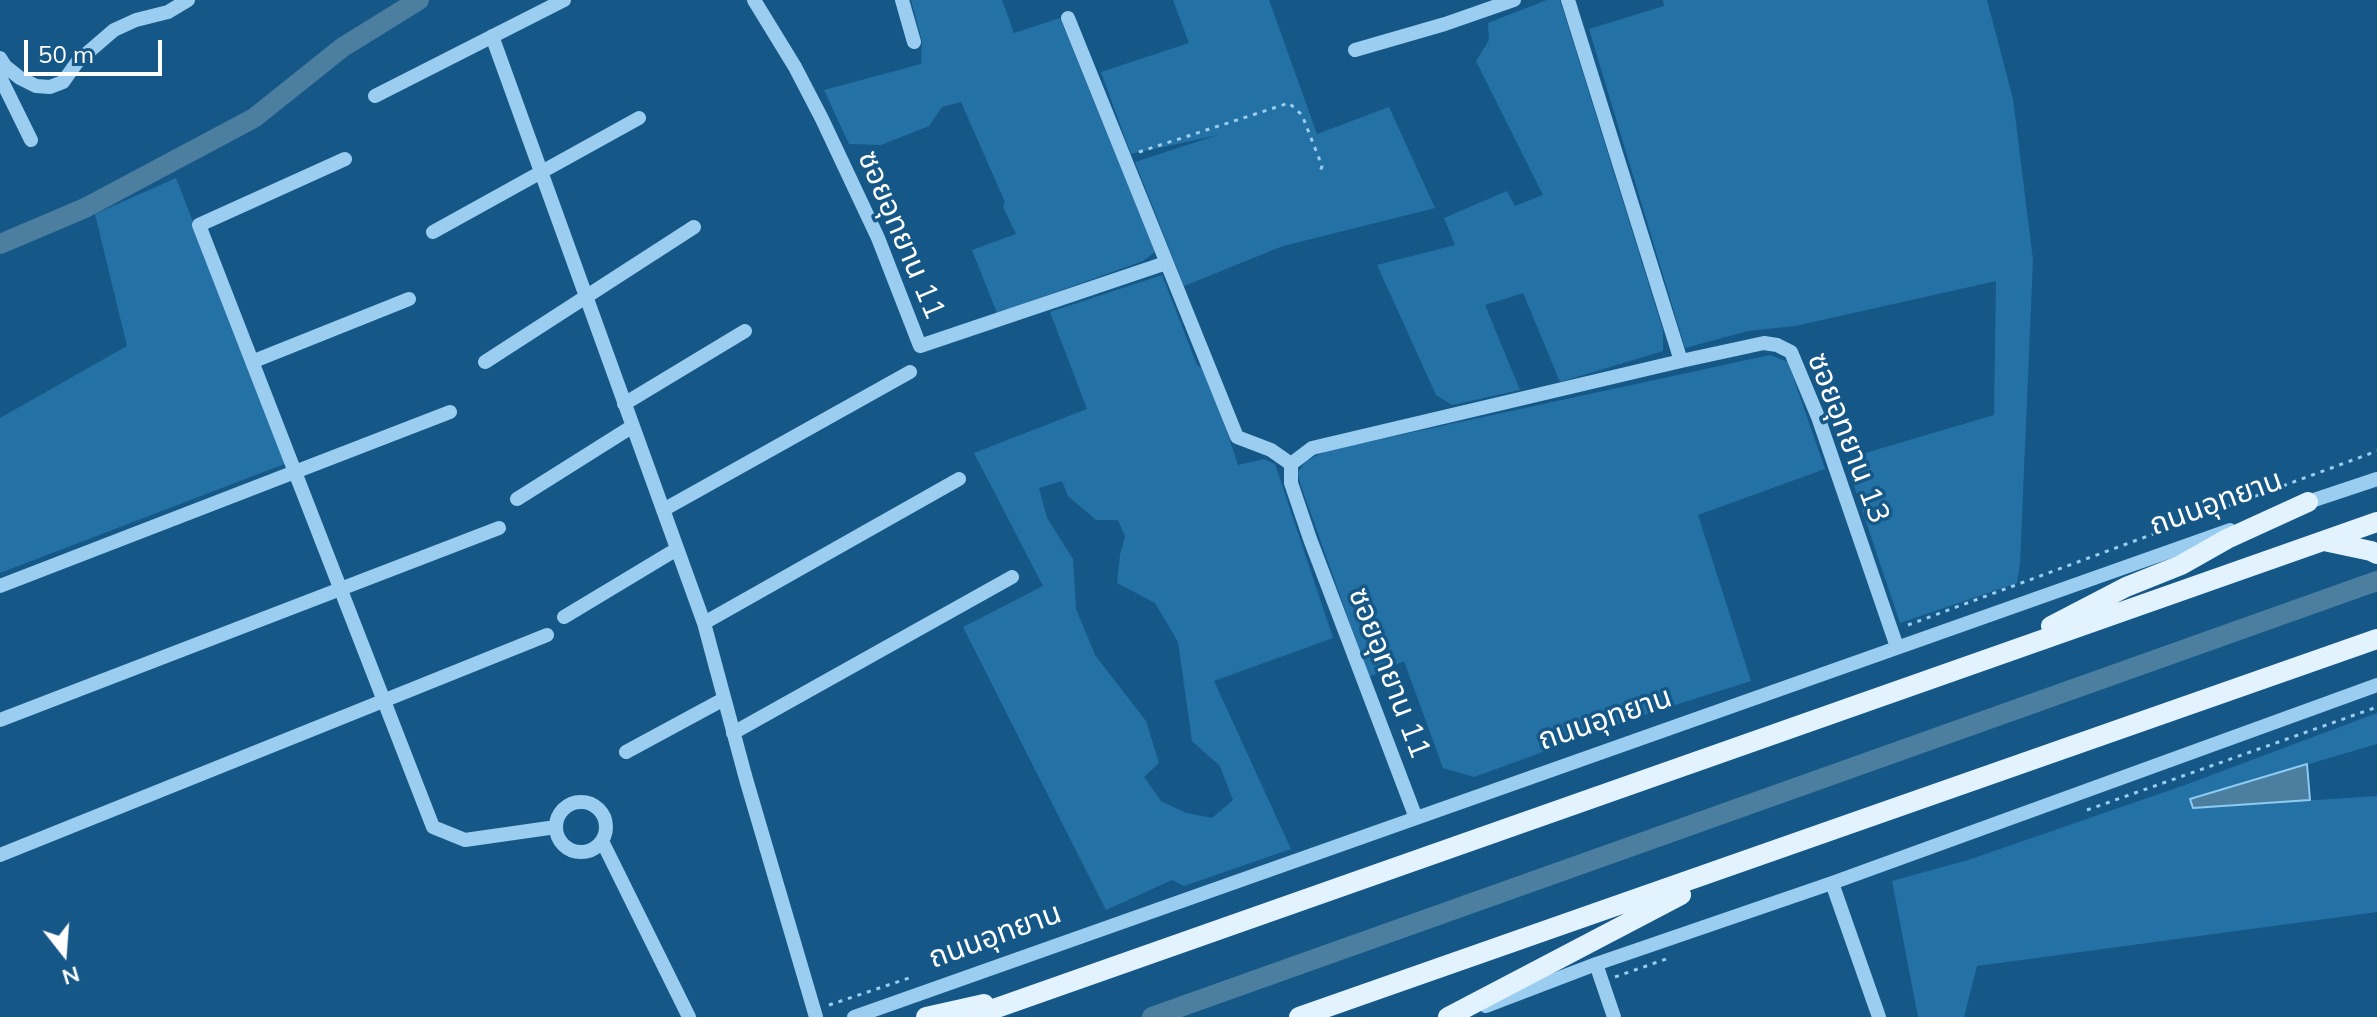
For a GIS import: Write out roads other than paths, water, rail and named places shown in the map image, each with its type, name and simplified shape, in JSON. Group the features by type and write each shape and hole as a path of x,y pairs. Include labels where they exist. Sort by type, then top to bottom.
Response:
{"main road":[{"path":"1941,675 2038,632 2126,587 2181,565 2227,539 2308,502"},
{"path":"971,1017 2377,522"},
{"path":"2324,541 2377,554"},
{"path":"1299,1017 2372,642 2377,624"},
{"path":"1448,1017 1639,915 1779,849"},
{"path":"926,1017 1057,987"}],"street":[{"path":"0,58 20,78 36,86 50,87 63,82 78,61 114,30 136,20 168,12 188,0"},
{"path":"375,96 564,0"},
{"name":"ซอยอุทยาน 11","path":"754,0 822,119 878,238 920,346 1166,263"},
{"path":"902,0 914,42"},
{"path":"1355,50 1514,0"},
{"path":"1568,0 1681,361"},
{"path":"1068,18 1237,437 1271,450 1291,464"},
{"path":"492,36 704,623 816,1017"},
{"path":"0,77 31,140"},
{"path":"433,232 639,118"},
{"path":"345,159 199,225 433,827 465,840 556,827"},
{"path":"485,362 694,227"},
{"path":"254,361 409,299"},
{"path":"624,404 745,331"},
{"name":"ซอยอุทยาน 13","path":"1291,464 1312,448 1681,361 1764,343 1777,345 1791,352 1818,417 1897,647"},
{"path":"663,510 910,372"},
{"path":"0,586 450,412"},
{"path":"517,499 633,426"},
{"name":"ซอยอุทยาน 11","path":"1291,464 1291,483 1310,539 1416,818"},
{"path":"704,623 959,479"},
{"name":"ถนนอุทยาน","path":"854,1017 2377,479"},
{"path":"0,720 499,528"},
{"path":"564,617 677,549"},
{"path":"733,733 1012,577"},
{"path":"0,855 547,635"},
{"path":"1458,1017 1596,964 1832,883 2377,685"},
{"path":"626,752 724,699"},
{"path":"580,802 600,810 606,831 602,841 594,849 583,852 572,851 562,844 556,827 561,812 569,805 580,802"},
{"path":"602,841 689,1017"},
{"path":"1832,883 1879,1017"},
{"path":"1596,964 1614,1017"}],"waterway":[{"path":"0,244 85,208 254,118 343,47 419,0"},
{"path":"1152,1017 2377,581"}]}
